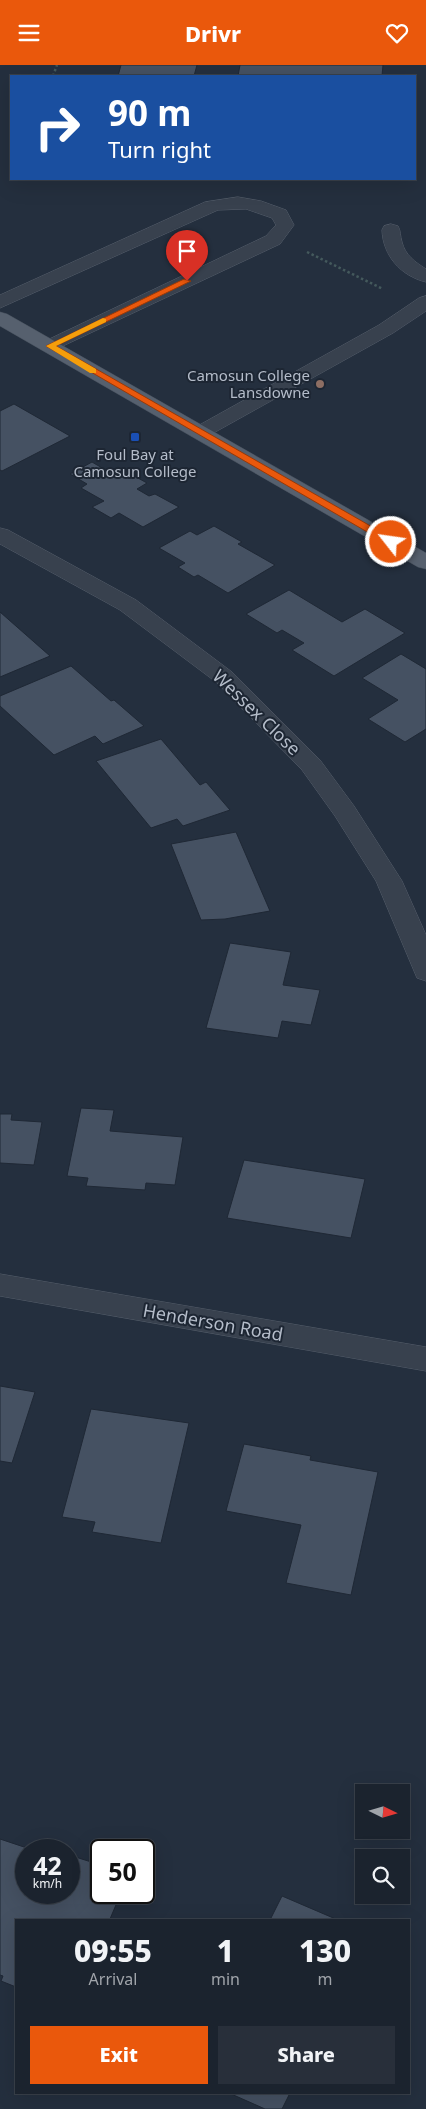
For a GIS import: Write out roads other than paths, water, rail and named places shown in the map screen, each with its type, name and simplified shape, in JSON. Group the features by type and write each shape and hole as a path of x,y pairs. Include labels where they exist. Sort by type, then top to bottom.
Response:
{"main road":[{"path":"0,318 426,562"}],"street":[{"path":"0,301 212,206 227,202 249,203 279,214 285,225 279,235 273,240 50,346"},
{"path":"397,238 409,269 426,276"},
{"path":"201,432 386,329 422,304"},
{"name":"Wessex Close","path":"0,535 128,605 224,677 312,765 345,811 389,881 419,949 426,972"},
{"name":"Henderson Road","path":"0,1285 426,1359"}],"place":[{"name":"Camosun College Lansdowne","path":"320,384"},
{"name":"Foul Bay at Camosun College","path":"135,437"}]}
